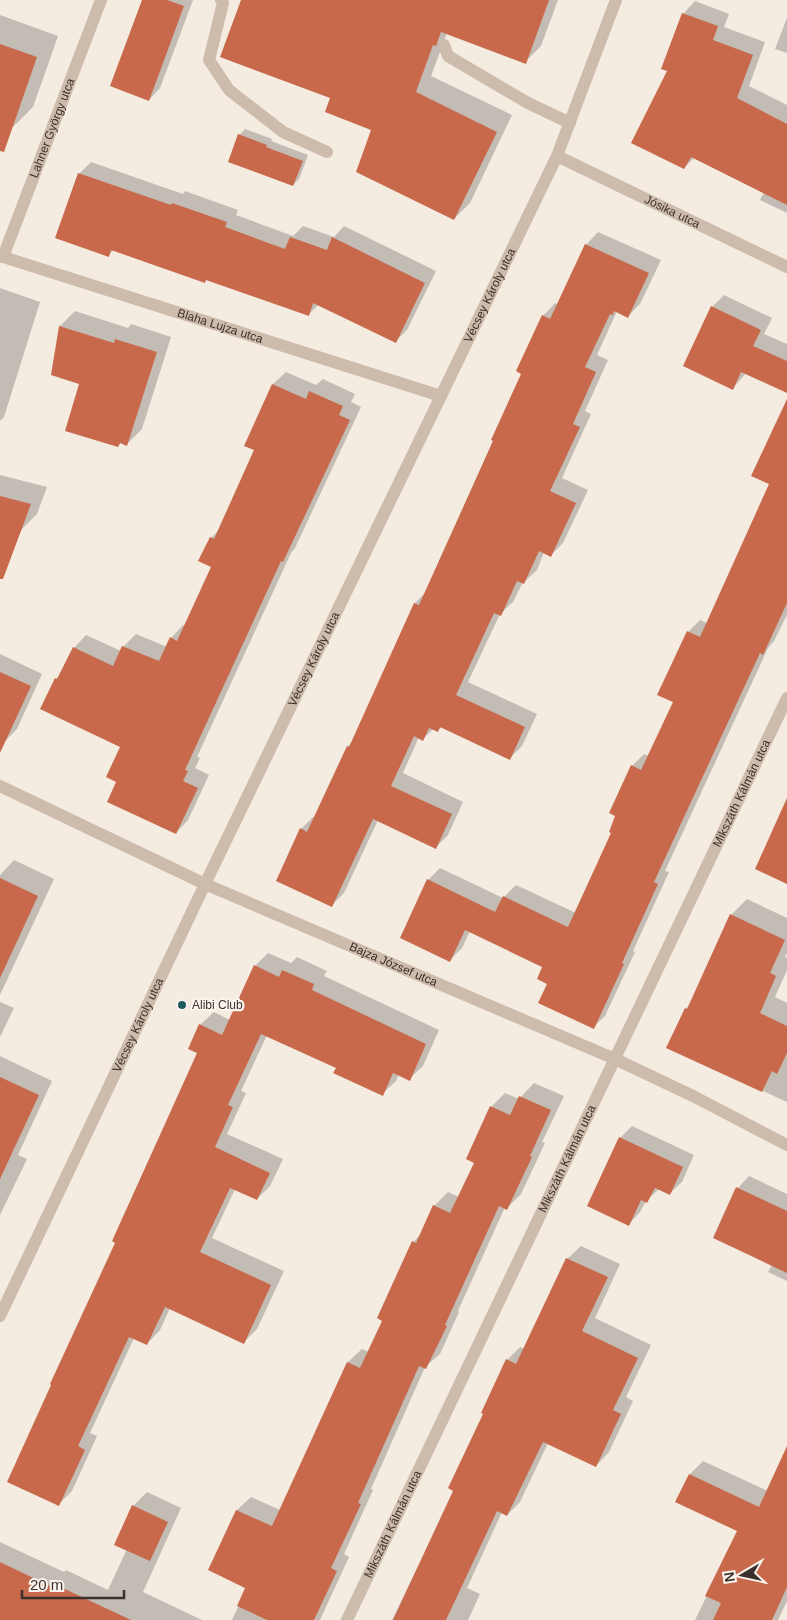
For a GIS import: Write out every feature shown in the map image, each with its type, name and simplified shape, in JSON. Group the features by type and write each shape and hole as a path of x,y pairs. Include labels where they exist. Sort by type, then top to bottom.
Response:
{"street":[{"name":"Lahner György utca","path":"1,257 101,0"},
{"path":"221,0 223,3 209,60 229,90 283,132 326,152"},
{"name":"Vécsey Károly utca","path":"0,1316 205,884 557,156 616,0"},
{"path":"444,45 448,56 528,103 570,123"},
{"name":"Jósika utca","path":"557,156 787,267"},
{"name":"Blaha Lujza utca","path":"1,257 441,396"},
{"name":"Mikszáth Kálmán utca","path":"347,1620 787,698"},
{"name":"Bajza József utca","path":"0,786 205,884 615,1059 693,1096 787,1145"}],"building":[{"path":"142,0 167,0 184,6 149,101 110,86"},
{"path":"241,0 549,0 526,64 441,32 436,46 433,45 416,92 497,132 454,220 356,172 371,130 325,112 330,98 220,57"},
{"path":"682,13 718,26 713,40 753,55 737,98 787,124 787,205 691,157 684,169 631,143 667,71 661,69"},
{"path":"0,44 37,57 4,152 0,151"},
{"path":"238,134 303,161 293,186 228,162"},
{"path":"78,173 227,222 225,227 285,249 290,237 327,250 332,237 425,283 396,343 313,303 309,316 206,280 205,283 111,250 109,257 55,238"},
{"path":"585,244 649,273 628,318 614,311 613,315 610,314 585,367 596,372 573,424 580,427 550,491 576,503 551,557 539,551 524,584 517,581 501,616 494,613 456,695 525,727 510,760 440,727 438,732 429,728 423,741 414,736 391,786 452,814 436,849 373,819 332,907 276,881 300,828 307,832 347,746 349,747 414,603 419,605 521,374 516,371 542,315 550,319"},
{"path":"711,306 761,330 753,346 787,361 787,393 741,372 733,390 683,366"},
{"path":"59,326 114,343 115,339 157,352 127,446 120,443 118,447 65,431 79,384 51,375"},
{"path":"272,384 306,399 309,391 343,406 339,415 350,420 283,562 281,561 185,770 188,771 183,781 198,788 176,834 107,802 116,782 106,777 120,747 40,709 73,647 113,666 122,646 159,661 170,637 177,641 211,567 198,561 210,537 214,539 254,450 244,446"},
{"path":"787,399 787,603 763,655 760,653 654,882 658,884 594,1029 538,1003 547,984 537,979 542,967 465,930 450,962 400,938 427,879 495,912 503,896 568,927 611,833 609,832 615,816 609,813 631,765 641,770 673,702 657,695 687,631 700,637 769,484 751,476"},
{"path":"0,496 31,504 3,579 0,579"},
{"path":"0,672 31,686 0,753"},
{"path":"787,798 787,884 755,869"},
{"path":"0,878 38,896 0,978"},
{"path":"730,914 785,940 770,973 776,976 760,1013 787,1026 787,1053 777,1074 772,1071 762,1092 666,1048 685,1008 687,1009"},
{"path":"254,965 279,977 282,970 314,984 312,990 426,1044 410,1081 393,1073 383,1096 333,1073 336,1068 261,1034 228,1105 233,1107 215,1147 270,1173 257,1200 230,1188 200,1252 271,1285 244,1344 165,1307 147,1345 129,1337 78,1446 85,1450 59,1506 7,1482 115,1243 112,1241 197,1053 188,1049 199,1024 222,1035"},
{"path":"0,1077 39,1095 0,1179"},
{"path":"519,1096 551,1110 530,1156 532,1157 507,1210 499,1206 445,1325 447,1326 426,1369 419,1366 358,1503 361,1504 331,1568 337,1571 314,1620 267,1620 237,1606 245,1588 208,1570 236,1510 272,1526 347,1362 360,1368 382,1321 377,1318 412,1241 416,1243 433,1205 450,1213 474,1163 466,1159 490,1106 510,1115"},
{"path":"619,1137 683,1167 670,1195 655,1188 647,1203 641,1200 629,1226 587,1206"},
{"path":"736,1187 787,1211 787,1273 713,1238"},
{"path":"566,1258 608,1277 582,1331 638,1358 613,1410 621,1414 596,1467 543,1442 507,1516 497,1511 446,1620 393,1620 453,1491 448,1488 483,1414 481,1413 506,1359 516,1364"},
{"path":"787,1446 787,1587 772,1620 713,1620 721,1603 705,1596 737,1531 675,1502 689,1474 759,1507"},
{"path":"132,1505 168,1522 150,1561 114,1545"},
{"path":"0,1562 50,1586 52,1583 131,1620 0,1620"}],"place":[{"name":"Alibi Club","path":"182,1005"}]}
